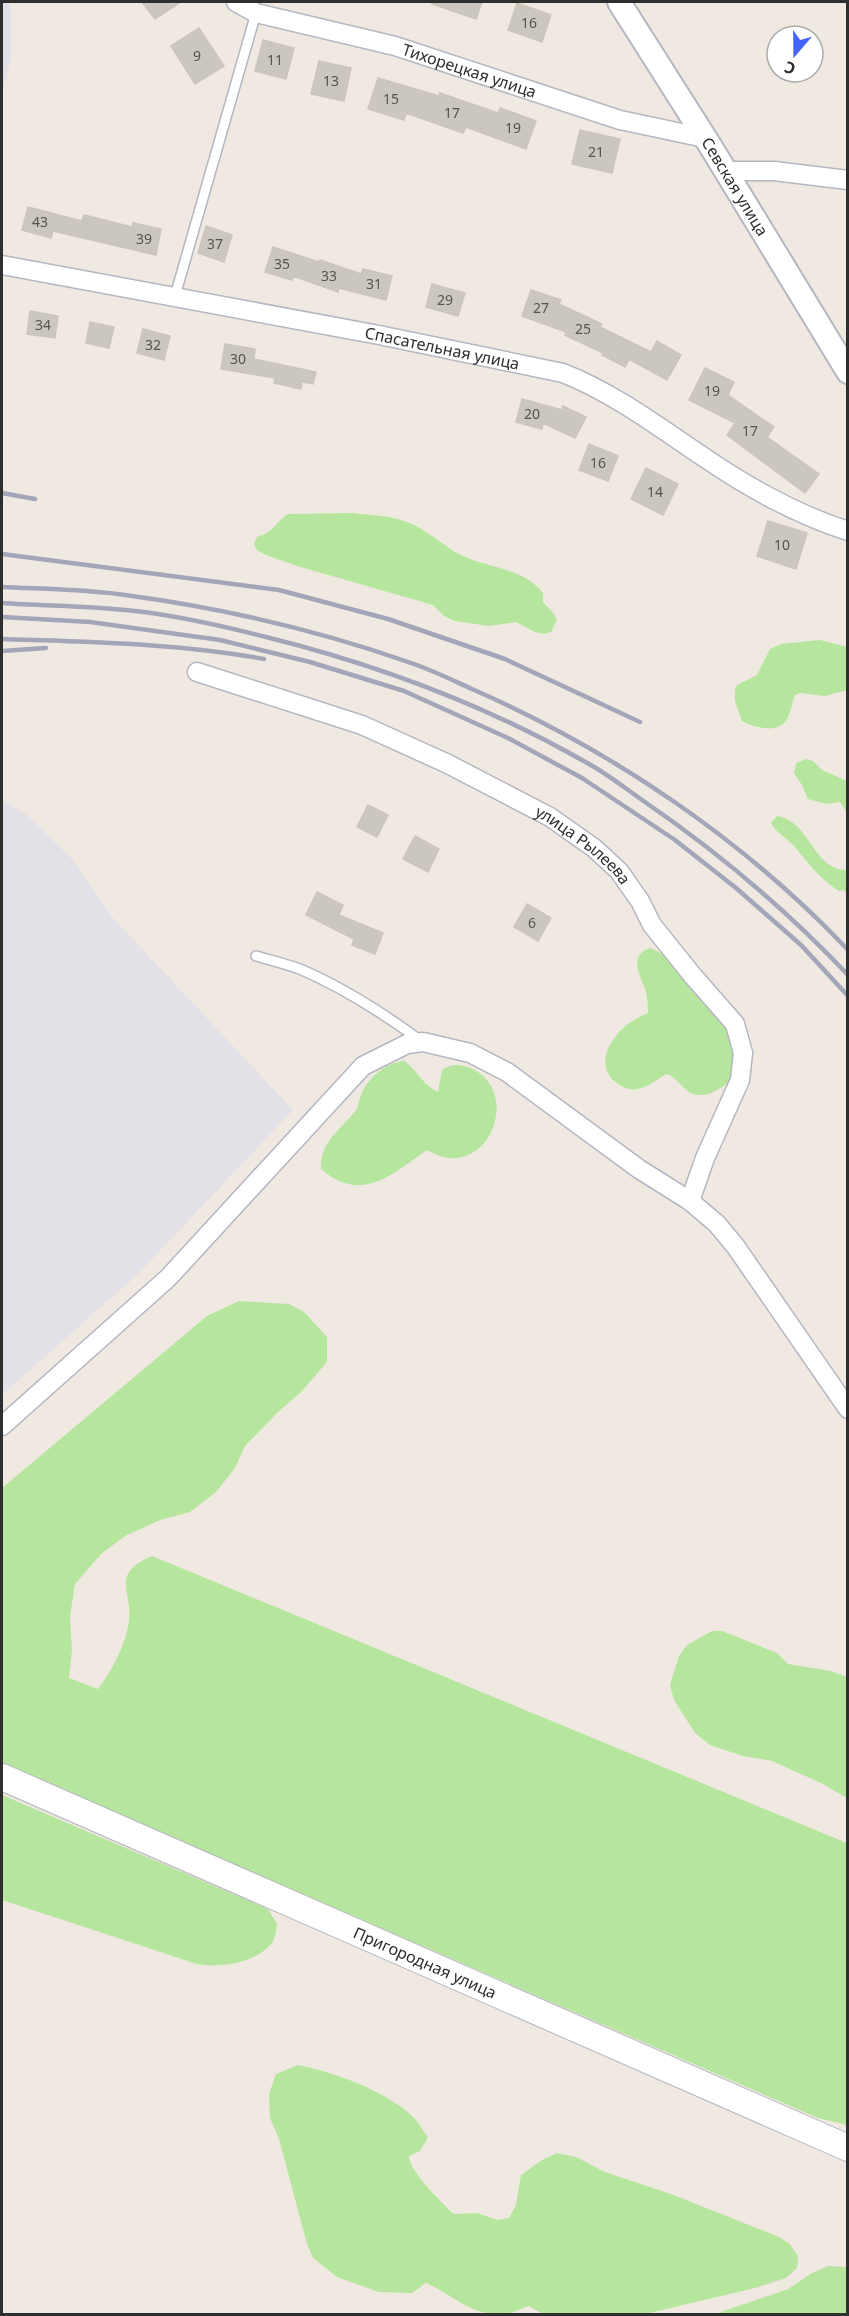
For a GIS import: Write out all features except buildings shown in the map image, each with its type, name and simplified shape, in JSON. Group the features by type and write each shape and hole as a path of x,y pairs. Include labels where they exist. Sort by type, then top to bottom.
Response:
{"main road":[{"name":"Пригородная улица","path":"2,1777 848,2148"}],"street":[{"name":"Тихорецкая улица","path":"236,2 256,13 395,46 620,120 705,138"},
{"name":"Севская улица","path":"619,2 848,372"},
{"path":"725,171 774,171 848,180"},
{"name":"Спасательная улица","path":"2,265 390,337 563,373 581,380 628,406 711,462 761,492 819,520 848,531"},
{"name":"улица Рылеева","path":"197,672 362,725 448,764 550,817 594,848 619,871 640,901 652,925 735,1024 743,1053 740,1080 705,1158 690,1201"},
{"path":"2,1426 168,1278 363,1066 407,1044 423,1042 470,1053 507,1072 639,1169 690,1201 717,1224 736,1247 848,1409"}],"lane":[{"path":"175,296 256,13"},
{"path":"256,956 299,969 353,995 389,1017 423,1042"}],"shaded area":[{"path":"2,2 11,2 11,58 2,94"},
{"path":"2,800 26,814 72,859 113,918 293,1110 138,1274 2,1395"}],"green space":[{"path":"352,513 407,522 420,528 455,552 524,577 543,593 543,602 557,620 551,632 544,634 535,632 516,622 489,626 455,621 444,616 433,605 297,566 266,555 257,550 254,544 257,537 268,532 288,514"},
{"path":"820,640 847,647 847,690 825,696 800,693 795,695 787,719 778,727 759,727 742,721 735,701 735,690 737,685 757,675 770,649 781,644"},
{"path":"806,759 813,761 822,770 847,781 847,813 840,802 826,804 808,799 794,773 796,763"},
{"path":"777,816 797,827 826,862 836,868 847,870 847,895 844,890 839,891 832,887 776,830 771,823"},
{"path":"650,948 664,955 676,966 719,1018 732,1038 737,1060 735,1071 729,1082 713,1092 702,1095 694,1094 666,1074 645,1087 629,1089 623,1087 609,1075 605,1060 610,1044 628,1024 648,1013 646,994 637,963 640,954"},
{"path":"405,1061 438,1092 442,1070 448,1067 465,1066 484,1077 493,1090 497,1105 495,1122 489,1136 479,1149 465,1156 449,1158 427,1150 388,1176 363,1185 350,1184 336,1179 321,1169 327,1144 356,1110 369,1081 386,1067"},
{"path":"239,1301 289,1304 304,1312 327,1337 327,1362 301,1392 245,1446 235,1468 216,1492 190,1512 160,1520 125,1536 101,1554 75,1584 70,1617 72,1650 69,1678 98,1689 103,1682 113,1666 127,1631 129,1611 127,1577 139,1563 152,1556 847,1843 847,2125 818,2118 2,1763 2,1488 207,1316"},
{"path":"712,1631 722,1631 777,1653 788,1664 831,1671 847,1677 847,1798 821,1783 772,1761 743,1756 710,1745 695,1733 674,1700 670,1685 679,1656 687,1645"},
{"path":"2,1795 268,1909 277,1924 273,1942 262,1952 245,1961 225,1965 197,1964 2,1900"},
{"path":"298,2065 342,2077 372,2090 413,2116 428,2137 420,2151 409,2156 411,2163 427,2186 453,2214 477,2213 497,2220 509,2218 516,2205 521,2175 542,2160 557,2153 576,2157 605,2172 671,2194 779,2237 790,2244 798,2256 797,2268 786,2278 755,2288 645,2314 543,2314 529,2306 507,2314 494,2314 473,2309 426,2283 412,2293 379,2292 337,2277 313,2258 307,2244 279,2139 270,2118 269,2094 276,2074"},
{"path":"828,2266 847,2267 847,2314 715,2314 788,2289 812,2273"}],"railway":[{"path":"2,493 35,499"},
{"path":"2,554 279,590 388,619 505,659 640,722"},
{"path":"2,587 110,593 198,606 341,640 434,672 524,713 575,740 673,801 765,871 848,950"},
{"path":"2,603 135,611 217,625 350,660 472,706 551,743 589,764 672,821 751,883 801,927 848,975"},
{"path":"2,617 90,622 220,640 310,662 404,691 508,738 582,778 675,840 736,888 801,945 848,996"},
{"path":"2,639 166,646 264,659"},
{"path":"2,651 46,648"}]}
